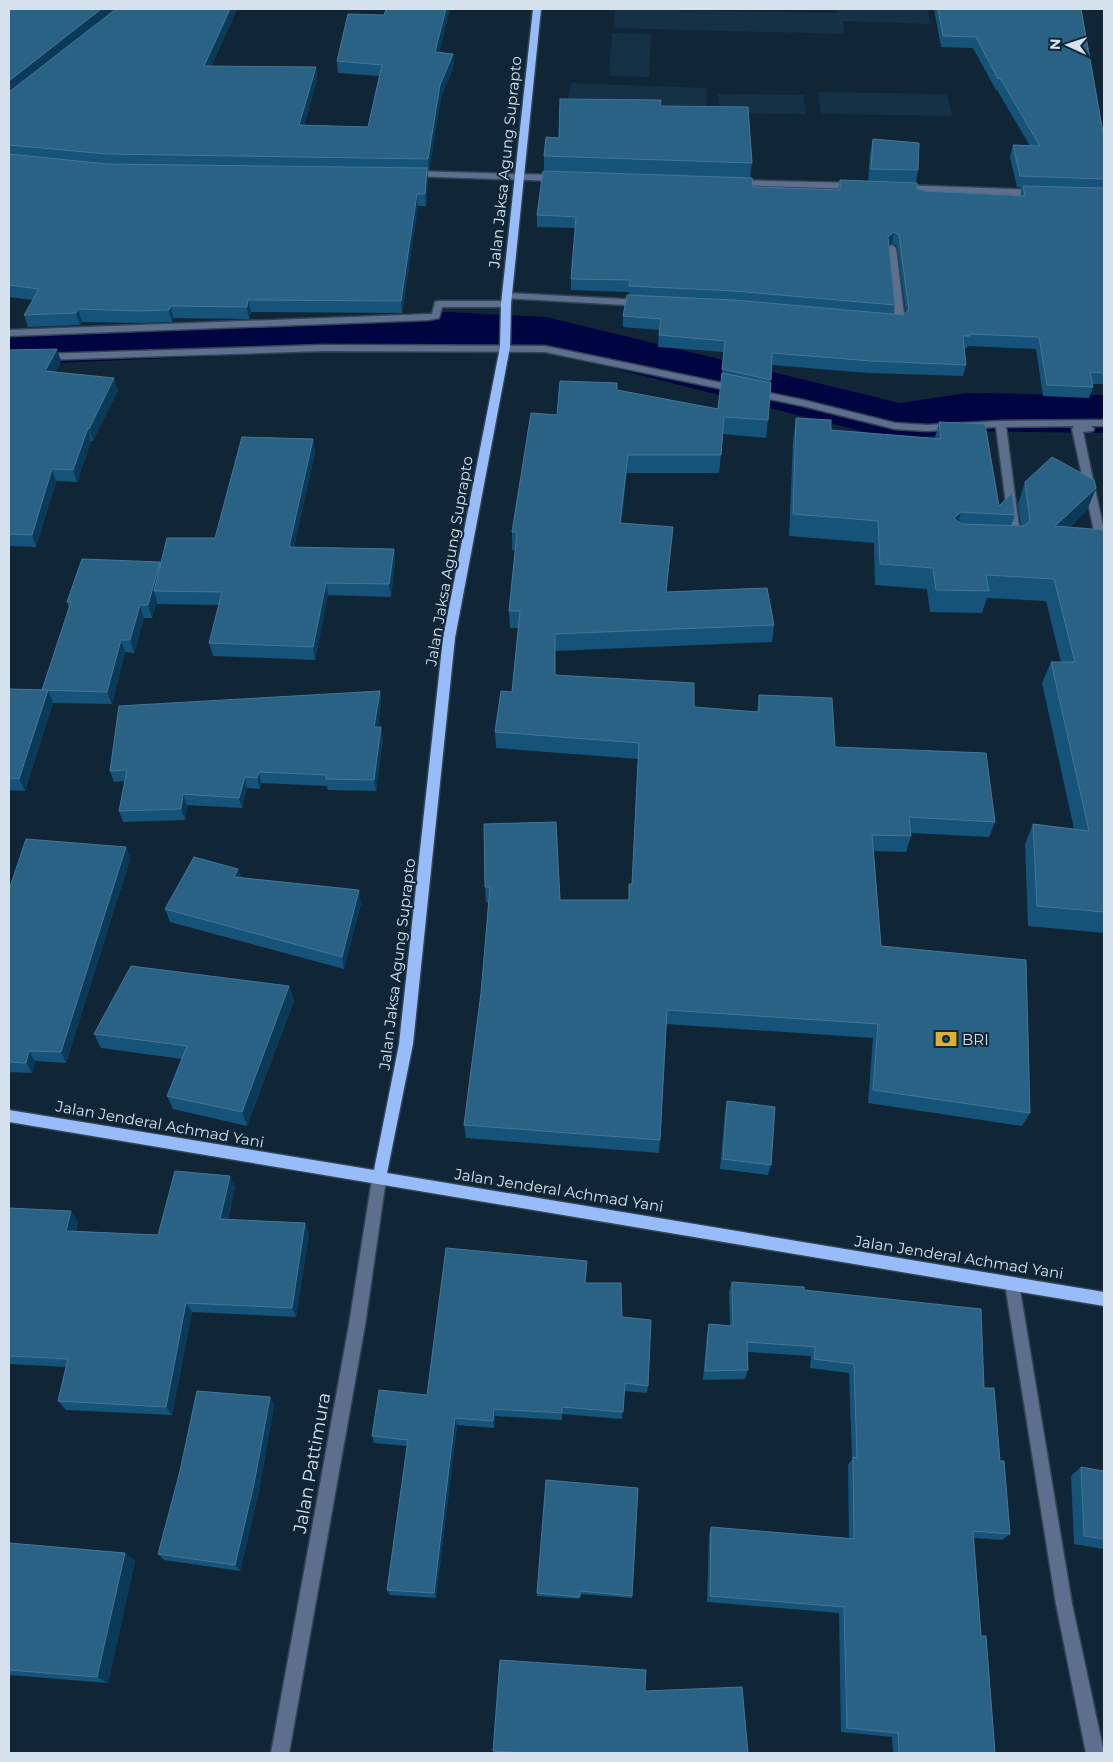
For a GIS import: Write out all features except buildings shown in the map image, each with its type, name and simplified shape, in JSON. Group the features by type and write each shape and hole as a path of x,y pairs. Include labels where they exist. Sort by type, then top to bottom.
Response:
{"main road":[{"name":"Jalan Jaksa Agung Suprapto","path":"380,1179 406,1044 449,638 505,345 518,177 537,9"},
{"name":"Jalan Jenderal Achmad Yani","path":"9,1116 1104,1299"}],"street":[{"path":"401,174 568,178"},
{"path":"726,182 862,186"},
{"path":"889,187 1045,193"},
{"path":"880,320 900,322 892,248"},
{"path":"9,333 429,317 436,316 438,304 507,302 655,303"},
{"path":"9,358 323,348 505,345 545,349 803,402 895,426 927,428 1001,424 1104,424"},
{"path":"1001,424 1016,543 1008,542"},
{"path":"1100,531 1077,429 1104,429"},
{"name":"Jalan Pattimura","path":"280,1753 358,1325 380,1179"},
{"path":"1012,1284 1064,1604 1095,1753"}],"shaded area":[{"path":"615,9 837,13 837,9 928,9 930,24 843,21 844,34 614,28"},
{"path":"612,33 651,34 649,77 609,76"},
{"path":"571,83 707,88 706,111 567,105"},
{"path":"818,92 947,94 952,116 821,114"},
{"path":"718,94 803,95 806,114 720,113"}],"waterway":[{"path":"9,348 450,329 546,334 900,422 967,412 1104,414"}],"place":[{"name":"BRI","path":"946,1039"}]}
